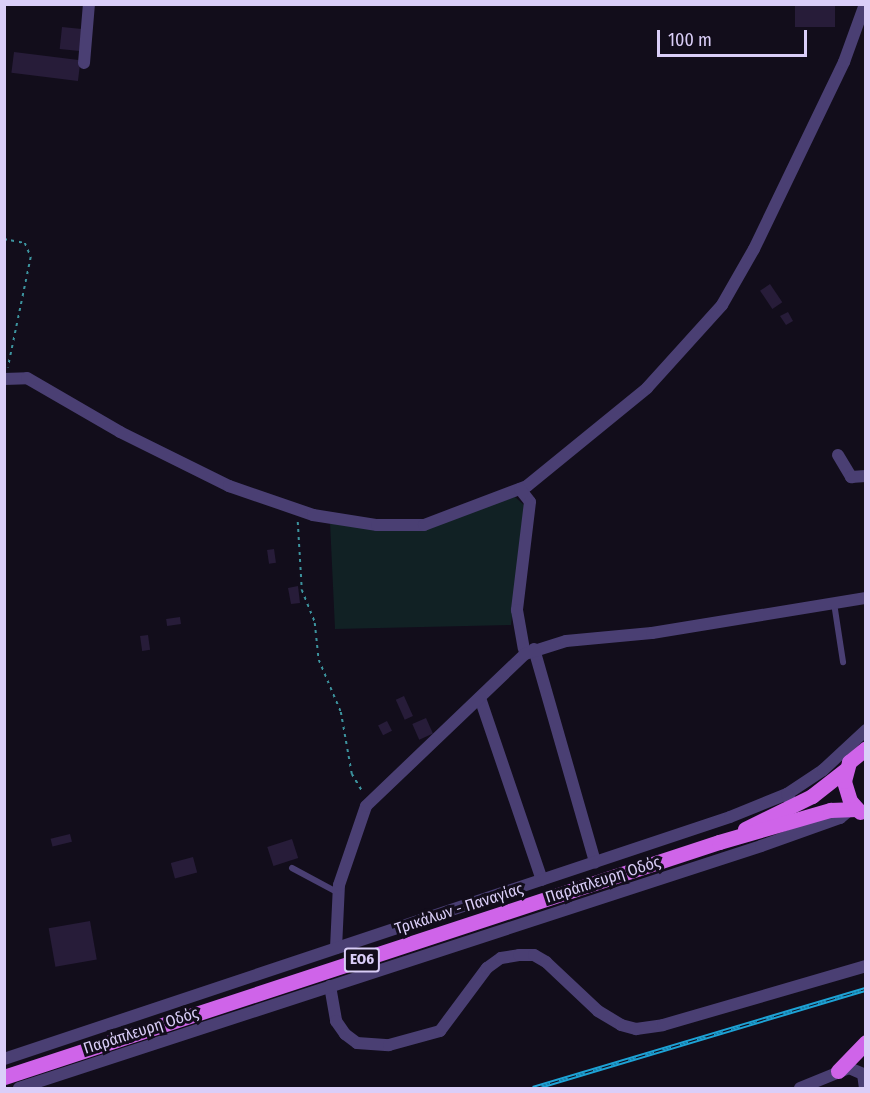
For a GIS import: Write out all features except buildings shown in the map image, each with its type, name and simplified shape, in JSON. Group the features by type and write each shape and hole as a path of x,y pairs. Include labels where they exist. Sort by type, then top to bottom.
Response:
{"main road":[{"name":"ΕΟ6","path":"845,771 856,754 866,748"},
{"name":"Τρικάλων - Παναγίας","path":"719,842 845,771"},
{"path":"845,771 845,792 858,811"},
{"name":"Τρικάλων - Παναγίας","path":"4,1077 719,842 830,810 858,811"},
{"path":"838,1071 866,1042"}],"street":[{"path":"84,63 89,4"},
{"path":"5,378 27,378 120,432 239,490 299,512 352,522 414,526 535,483 647,388 722,305 754,249 844,62 865,4"},
{"path":"838,455 851,477 866,476"},
{"path":"535,483 530,502 517,610 518,631 529,648 595,862"},
{"path":"520,489 530,502"},
{"path":"336,948 338,892 360,820 370,799 480,698 529,648 566,641 652,633 866,598"},
{"path":"480,698 542,880"},
{"name":"Παράπλευρη Οδός","path":"4,1059 595,862 790,800 866,730"},
{"name":"Παράπλευρη Οδός","path":"19,1089 761,846 858,811"},
{"path":"330,986 336,1021 345,1034 357,1043 389,1045 440,1031 486,968 501,958 519,955 534,956 546,962 603,1015 636,1029 663,1025 866,966"},
{"path":"800,1089 838,1071 857,1070 862,1074 865,1089"}],"lane":[{"path":"834,603 843,662"},
{"path":"292,868 338,892"}],"path":[{"path":"4,238 25,243 31,257 5,378"},
{"path":"299,512 297,531 302,590 315,623 319,660 336,696 352,774 370,799"}],"shaded area":[{"path":"515,497 524,505 511,625 335,629 330,522 412,531"}],"railway":[{"path":"533,1088 866,989"}]}
